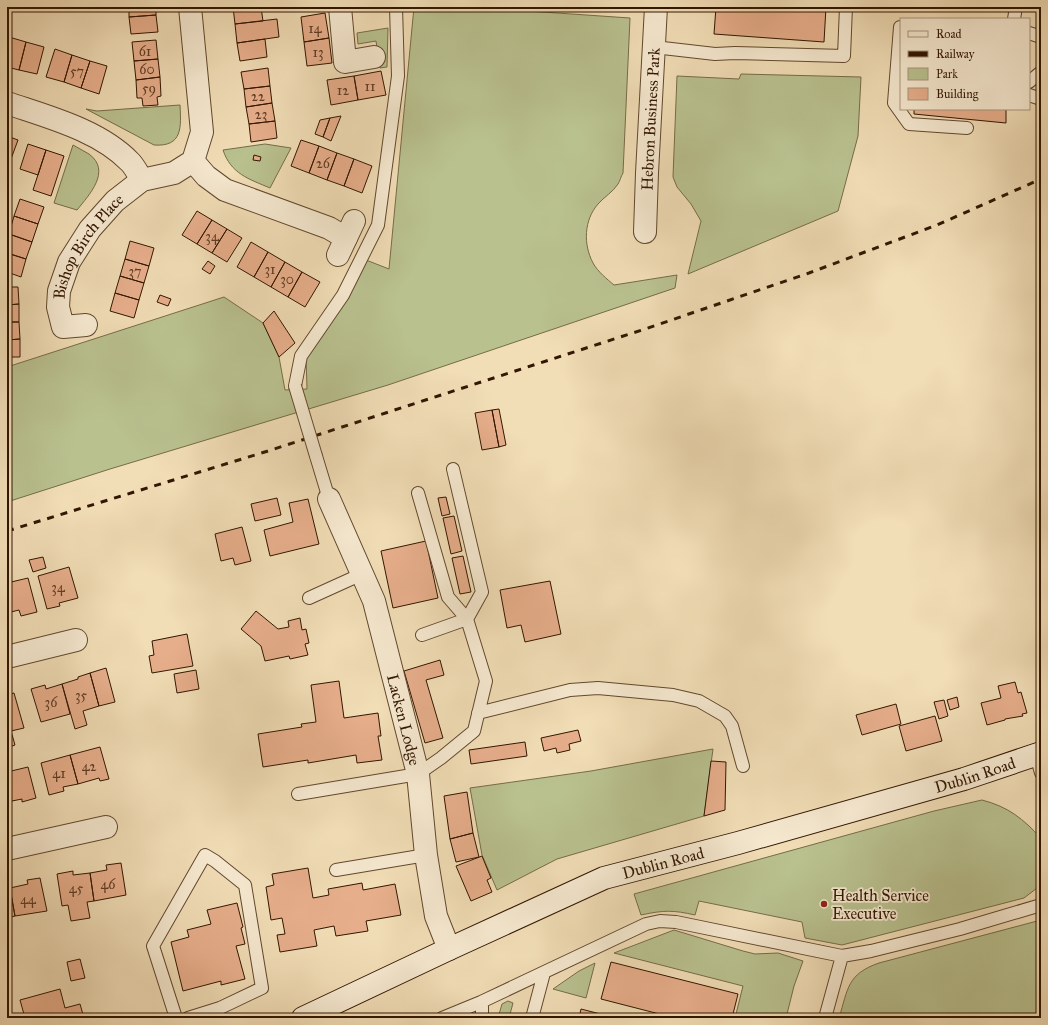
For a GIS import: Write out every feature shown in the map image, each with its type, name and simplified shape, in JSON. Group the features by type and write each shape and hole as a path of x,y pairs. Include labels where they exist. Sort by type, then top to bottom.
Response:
{"street":[{"path":"190,7 202,132 192,161 206,176 225,190 329,228 346,238"},
{"path":"340,7 345,62 374,57"},
{"name":"Hebron Business Park","path":"645,232 656,7"},
{"name":"Bishop Birch Place","path":"7,103 70,124 110,144 131,163 142,180"},
{"name":"Bishop Birch Place","path":"86,325 63,327 58,307 59,291 69,262 90,229 115,202 142,180 174,173 192,161"},
{"name":"Lacken Lodge","path":"329,499 374,601 418,774 426,855 436,916 449,949"},
{"path":"7,657 76,640"},
{"name":"Dublin Road","path":"303,1018 604,878 753,839 964,779 1039,760"},
{"path":"7,849 106,827"}],"lane":[{"path":"329,499 296,386 300,356 343,295 378,225 398,76 396,7"},
{"path":"654,47 715,54 735,53 844,56 846,7"},
{"path":"900,27 894,103 908,124 967,128"},
{"path":"1030,33 1041,37"},
{"path":"1030,81 1041,72"},
{"path":"1030,96 1041,99"},
{"path":"422,635 467,619 482,592 453,470"},
{"path":"298,794 418,774 441,758 474,731 486,681 467,619 448,597 418,493"},
{"path":"309,598 362,574"},
{"path":"478,713 570,690 598,688 673,695 699,701 725,716 732,726 743,766"},
{"path":"176,1018 153,946 205,855 245,885 262,988 221,1013 188,1018"},
{"path":"336,870 426,855"},
{"path":"442,1018 544,973 646,924 660,921 676,922 842,956 871,951 960,929 1041,905"},
{"path":"825,1018 842,956"},
{"path":"532,1018 544,973"},
{"path":"481,1002 482,1018"}],"green space":[{"path":"414,7 469,7 630,18 623,173 616,187 593,210 586,232 586,240 593,263 614,285 677,275 675,288 388,385 110,469 7,502 7,367 224,297 263,323 279,357 285,390 307,389 306,356 366,260 389,269"},
{"path":"388,28 387,67 380,68 376,41 358,44 357,33"},
{"path":"741,74 861,77 858,136 838,211 688,274 701,221 691,204 677,187 673,177 677,76 739,79"},
{"path":"180,105 180,128 178,134 170,143 163,145 154,145 86,109 97,111"},
{"path":"265,144 291,148 270,188 242,175 231,165 223,150"},
{"path":"73,145 89,154 96,161 99,168 96,183 77,210 54,203"},
{"path":"713,749 704,816 557,859 497,890 482,855 470,788 591,771"},
{"path":"982,800 1000,806 1015,814 1041,838 1041,885 1024,898 842,945 805,938 802,922 699,901 695,915 668,911 641,915 634,894 934,811"},
{"path":"1041,920 1041,1018 839,1018 850,984 868,967"},
{"path":"674,930 755,954 778,953 803,961 794,986 786,1018 735,1018 743,986 614,953"},
{"path":"595,963 586,998 553,989 579,971"},
{"path":"508,1001 513,1003 509,1018 498,1018 502,1004"}],"building":[{"path":"129,7 156,7 156,15 129,17"},
{"path":"233,7 261,7 263,21 235,24"},
{"path":"716,7 826,7 824,42 714,34"},
{"path":"325,13 329,38 304,42 301,17"},
{"path":"156,15 158,32 131,34 129,17"},
{"path":"277,19 279,37 237,43 235,24"},
{"path":"9,37 26,42 19,70 7,67 7,43"},
{"path":"329,38 332,63 307,66 304,42"},
{"path":"265,39 267,57 240,61 237,43"},
{"path":"156,40 158,59 134,61 132,42"},
{"path":"26,42 44,47 37,74 19,70"},
{"path":"55,49 72,55 64,82 46,77"},
{"path":"72,55 90,61 81,88 64,82"},
{"path":"158,59 160,77 136,80 134,61"},
{"path":"90,61 107,66 99,94 81,88"},
{"path":"268,68 270,86 244,89 241,72"},
{"path":"381,71 386,95 358,100 354,76"},
{"path":"354,76 358,100 331,105 327,80"},
{"path":"160,77 161,96 157,97 158,105 143,106 142,98 137,98 136,80"},
{"path":"270,86 272,103 246,107 244,89"},
{"path":"272,103 275,121 249,124 246,107"},
{"path":"914,110 1006,110 1006,123 914,114"},
{"path":"341,116 331,141 323,137 330,118"},
{"path":"330,118 323,137 315,134 320,120"},
{"path":"275,121 277,138 251,142 249,124"},
{"path":"7,136 18,140 8,167 7,167"},
{"path":"301,140 319,146 309,173 291,166"},
{"path":"28,144 46,150 38,175 20,169"},
{"path":"319,146 337,153 327,180 309,173"},
{"path":"46,150 64,156 51,196 33,190"},
{"path":"337,153 354,159 344,186 327,180"},
{"path":"254,155 261,157 260,161 253,160"},
{"path":"354,159 372,166 362,193 344,186"},
{"path":"20,199 44,207 38,224 14,216"},
{"path":"197,211 212,220 197,244 182,235"},
{"path":"14,216 38,224 32,242 9,234"},
{"path":"212,220 227,229 212,253 197,244"},
{"path":"227,229 242,238 227,262 212,253"},
{"path":"9,234 32,242 26,259 7,253 7,238"},
{"path":"130,241 154,248 149,266 125,259"},
{"path":"251,242 268,252 254,277 237,267"},
{"path":"268,252 285,262 271,287 254,277"},
{"path":"7,253 26,259 21,277 7,272"},
{"path":"125,259 149,266 144,283 120,276"},
{"path":"208,261 215,266 210,274 202,269"},
{"path":"285,262 302,272 288,297 271,287"},
{"path":"302,272 320,282 305,307 288,297"},
{"path":"120,276 144,283 139,300 115,293"},
{"path":"7,287 18,287 19,304 7,305"},
{"path":"115,293 139,300 134,318 110,311"},
{"path":"160,295 171,299 168,306 157,302"},
{"path":"19,304 19,322 7,322 7,305"},
{"path":"274,311 295,343 279,357 263,323"},
{"path":"7,322 19,322 20,339 7,340"},
{"path":"20,339 20,357 7,357 7,340"},
{"path":"499,409 506,445 499,447 492,410"},
{"path":"492,410 499,447 482,450 475,413"},
{"path":"446,497 450,514 442,516 438,498"},
{"path":"277,498 281,515 255,521 251,504"},
{"path":"308,499 319,544 270,556 264,530 293,522 289,503"},
{"path":"454,516 462,551 451,554 443,518"},
{"path":"242,527 251,561 235,565 233,558 221,561 215,534"},
{"path":"426,541 438,598 393,608 381,551"},
{"path":"463,556 471,592 460,594 452,558"},
{"path":"43,557 46,568 33,572 29,560"},
{"path":"69,567 78,598 59,603 60,606 47,609 38,576"},
{"path":"28,578 37,612 21,616 19,610 7,613 7,583"},
{"path":"550,581 561,634 525,642 521,625 507,628 500,590"},
{"path":"256,611 278,629 289,627 288,621 300,618 302,630 306,629 309,643 305,644 308,655 290,659 289,656 265,661 261,646 241,629"},
{"path":"187,634 193,666 152,673 149,656 154,655 152,641"},
{"path":"440,660 444,675 426,680 443,738 425,743 404,671"},
{"path":"106,668 115,702 99,706 90,673"},
{"path":"196,670 199,689 177,693 174,674"},
{"path":"90,673 99,706 83,711 87,725 75,729 62,684"},
{"path":"339,681 344,718 378,713 381,736 378,736 382,760 357,763 356,755 308,763 308,760 263,767 258,734 302,727 301,724 316,722 311,685"},
{"path":"1015,682 1018,693 1021,692 1027,713 1022,714 1023,716 1005,719 987,725 981,703 1001,698 998,686"},
{"path":"62,684 70,714 41,722 31,689 45,685 46,689"},
{"path":"14,693 24,728 11,731 15,745 7,748 7,695"},
{"path":"957,697 959,707 950,710 947,700"},
{"path":"944,700 948,716 939,719 934,702"},
{"path":"896,704 901,724 862,735 856,715"},
{"path":"935,716 942,741 906,751 899,726"},
{"path":"578,730 581,741 569,744 570,750 557,753 556,748 544,751 541,738"},
{"path":"525,742 527,756 471,764 469,750"},
{"path":"100,747 109,779 100,781 99,778 78,784 70,755"},
{"path":"70,755 78,784 63,787 64,791 49,795 41,763"},
{"path":"711,761 726,762 725,810 704,816"},
{"path":"28,767 36,798 22,802 22,799 7,802 7,772"},
{"path":"467,792 473,833 450,839 444,796"},
{"path":"473,833 479,857 456,862 450,839"},
{"path":"482,856 491,878 487,880 492,892 471,901 456,866"},
{"path":"121,863 126,895 94,901 90,873 107,870 106,865"},
{"path":"308,868 313,898 329,895 328,889 362,883 363,890 395,884 401,915 366,921 368,931 336,936 334,926 314,930 317,946 280,952 277,935 285,934 282,918 271,920 266,887 274,885 272,874"},
{"path":"73,871 73,875 90,873 94,901 87,902 90,918 71,921 68,905 62,906 57,874"},
{"path":"40,878 47,911 15,916 10,888 28,884 27,880"},
{"path":"7,888 10,888 15,916 7,918"},
{"path":"237,903 243,927 241,928 245,944 236,946 245,979 221,985 221,981 183,991 171,942 189,937 187,930 211,924 207,910"},
{"path":"80,959 85,978 71,981 67,962"},
{"path":"611,962 738,994 732,1018 675,1018 601,999"},
{"path":"60,989 65,1008 80,1004 84,1018 25,1018 20,1000"},
{"path":"581,1009 616,1018 579,1018"}],"railway":[{"path":"7,531 268,451 645,329 809,273 937,225 1041,179"}],"place":[{"name":"Health Service Executive","path":"824,904"}]}
